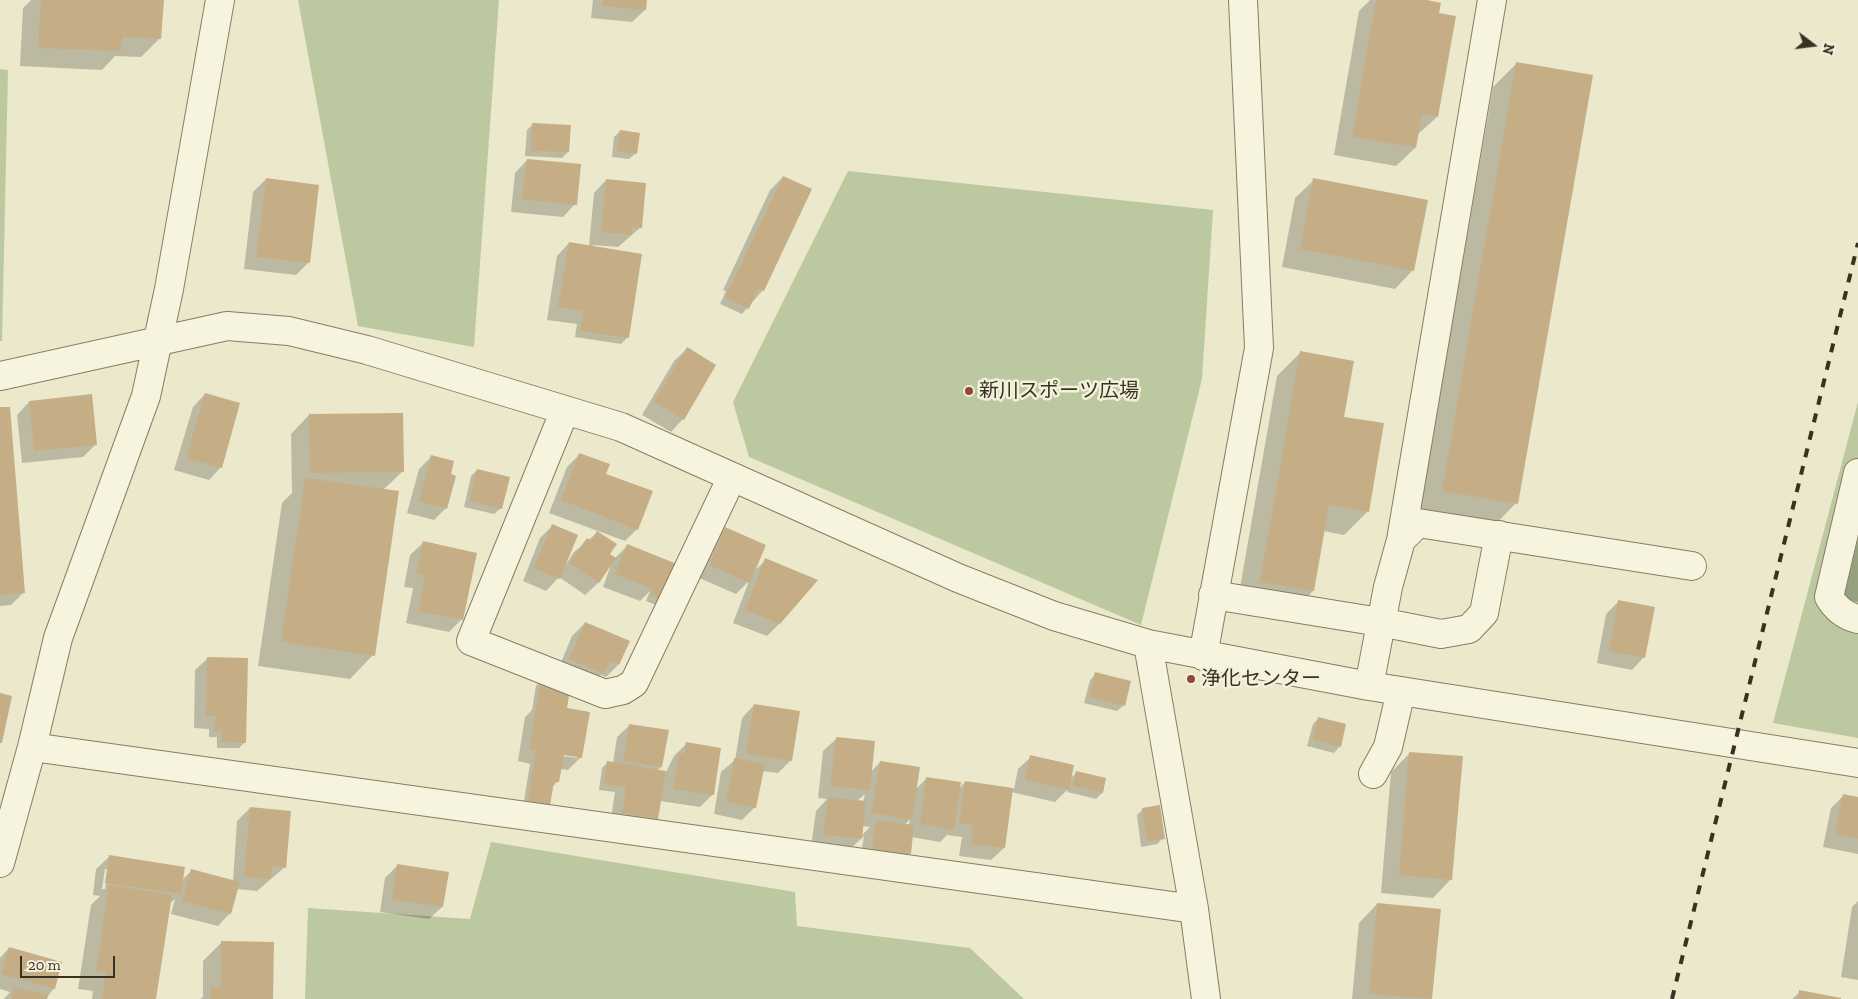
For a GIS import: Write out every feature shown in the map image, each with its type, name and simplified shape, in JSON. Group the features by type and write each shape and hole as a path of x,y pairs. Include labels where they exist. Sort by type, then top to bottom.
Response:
{"street":[{"path":"0,863 32,747 58,638 146,396 158,341 220,0"},
{"path":"1203,656 1259,348 1244,0"},
{"path":"1369,686 1380,622 1400,540 1492,0"},
{"path":"0,376 226,326 289,331 367,350 620,427 967,581 1054,616 1148,644 1203,656 1369,686 1858,763"},
{"path":"565,410 471,641 605,694 623,690 634,683 732,477"},
{"path":"1858,473 1829,597 1834,607 1850,617 1858,619"},
{"path":"1400,540 1418,523 1692,566"},
{"path":"1213,595 1380,622 1441,634 1469,629 1484,613 1499,535"},
{"path":"1148,644 1194,909 1206,999"},
{"path":"1373,774 1388,747 1401,691"},
{"path":"32,747 1194,909"}],"green space":[{"path":"298,0 499,0 474,347 358,326"},
{"path":"0,69 8,70 2,341 0,341"},
{"name":"新川スポーツ広場","path":"848,171 1213,210 1202,379 1141,625 749,457 733,402"},
{"path":"1858,402 1858,738 1773,723"},
{"path":"491,842 795,892 797,926 970,948 1024,999 305,999 308,908 470,919"}],"building":[{"path":"41,0 164,0 161,39 122,37 121,51 38,48"},
{"path":"603,0 647,0 646,10 603,6"},
{"path":"1376,0 1427,0 1441,3 1439,13 1456,16 1438,117 1422,114 1416,148 1352,137"},
{"path":"1516,62 1593,75 1518,504 1442,491"},
{"path":"532,123 571,125 569,152 531,151"},
{"path":"620,130 640,133 637,154 617,151"},
{"path":"527,159 581,164 577,205 522,199"},
{"path":"783,176 812,189 764,291 758,288 749,309 725,298"},
{"path":"266,178 319,185 310,263 256,257"},
{"path":"1313,178 1428,200 1414,271 1300,249"},
{"path":"606,179 646,183 642,228 632,227 632,235 601,232"},
{"path":"569,242 642,254 629,338 580,331 583,311 558,307"},
{"path":"687,347 716,365 684,420 654,402"},
{"path":"1300,351 1354,361 1344,417 1384,423 1369,512 1329,505 1314,591 1260,582"},
{"path":"205,393 240,403 222,468 186,458"},
{"path":"92,394 97,445 34,451 29,401"},
{"path":"0,407 10,407 25,593 0,595"},
{"path":"403,413 404,472 310,473 309,414"},
{"path":"579,453 610,464 606,474 653,491 638,530 561,500"},
{"path":"431,455 454,461 451,474 456,476 447,509 419,501"},
{"path":"477,469 510,477 502,509 469,501"},
{"path":"305,478 399,491 375,656 281,642"},
{"path":"552,524 578,535 560,579 534,568"},
{"path":"725,527 766,545 750,583 709,565"},
{"path":"597,531 617,544 610,554 616,558 599,583 569,563 587,538 591,541"},
{"path":"423,541 477,553 463,620 418,611 425,576 416,574"},
{"path":"627,544 677,564 663,600 651,595 653,589 615,574"},
{"path":"765,558 818,580 780,624 745,610"},
{"path":"1618,600 1655,607 1645,658 1609,651"},
{"path":"585,622 630,641 619,665 610,661 604,674 569,659"},
{"path":"207,657 248,658 246,743 222,742 222,731 214,731 215,716 206,716"},
{"path":"1095,672 1131,681 1125,706 1089,697"},
{"path":"541,678 571,683 567,708 590,712 582,758 564,755 559,782 554,782 550,805 528,801 536,750 529,749"},
{"path":"0,693 12,696 2,743 0,743"},
{"path":"754,704 800,711 792,761 746,754"},
{"path":"1318,717 1346,724 1341,747 1313,740"},
{"path":"629,724 669,730 662,767 623,761"},
{"path":"836,737 875,741 870,790 830,786"},
{"path":"686,742 721,748 714,795 673,789 679,753 684,754"},
{"path":"1409,752 1463,756 1452,880 1399,875"},
{"path":"1030,755 1074,765 1069,790 1025,780"},
{"path":"734,758 765,764 756,808 726,802"},
{"path":"607,761 666,771 658,819 622,813 626,787 604,784"},
{"path":"880,761 920,767 912,820 871,813"},
{"path":"1076,771 1106,778 1103,793 1073,786"},
{"path":"926,777 961,782 954,830 920,824"},
{"path":"965,781 1013,788 1005,848 971,844 973,825 959,823"},
{"path":"1843,794 1858,797 1858,839 1835,834"},
{"path":"828,797 866,801 862,839 823,835"},
{"path":"1160,805 1165,839 1147,841 1142,808"},
{"path":"250,807 291,811 286,868 272,866 271,879 244,877"},
{"path":"876,820 914,825 911,854 872,849"},
{"path":"109,855 185,867 181,894 105,883"},
{"path":"397,864 449,872 443,907 392,899"},
{"path":"191,869 240,882 231,914 182,901"},
{"path":"109,885 172,895 156,999 102,999 106,972 96,971"},
{"path":"1377,903 1441,909 1432,999 1369,994"},
{"path":"221,941 274,942 273,999 210,999 211,987 221,987"},
{"path":"9,947 62,962 55,989 1,974"},
{"path":"14,987 48,995 47,999 11,999"},
{"path":"1799,990 1841,998 1841,999 1798,999"}],"railway":[{"path":"1672,999 1858,243"}],"place":[{"name":"新川スポーツ広場","path":"969,391"},
{"name":"浄化センター","path":"1191,679"}]}
